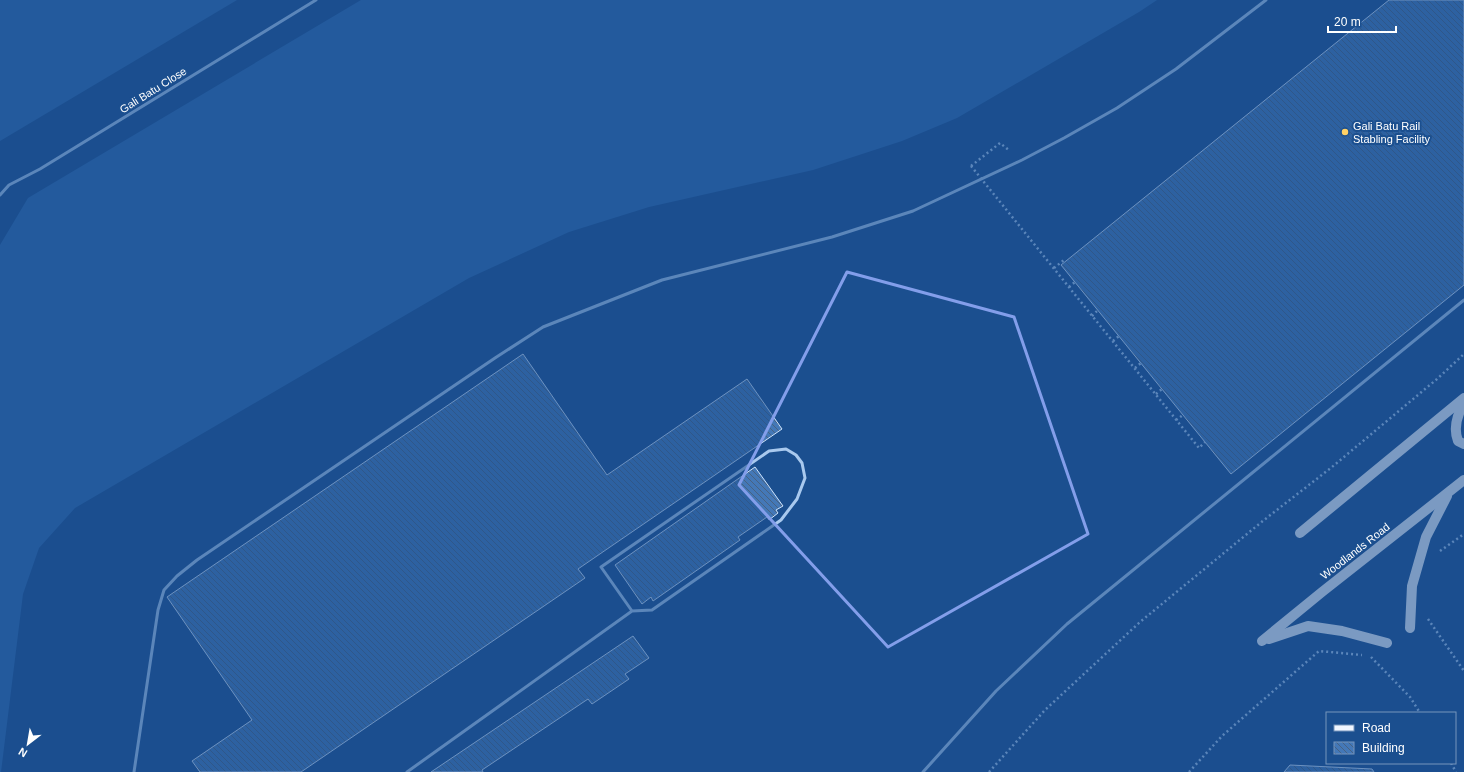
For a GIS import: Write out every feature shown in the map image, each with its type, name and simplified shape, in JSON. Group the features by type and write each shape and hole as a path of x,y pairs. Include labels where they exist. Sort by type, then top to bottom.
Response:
{"main road":[{"path":"1300,533 1464,398"},
{"path":"1464,403 1457,419 1455,430 1458,441 1464,444"},
{"name":"Woodlands Road","path":"1387,643 1342,630 1308,626 1262,641 1464,480"},
{"path":"1410,628 1412,586 1426,537 1449,493"}],"lane":[{"name":"Gali Batu Close","path":"0,195 9,185 40,169 316,0"},
{"path":"134,772 158,610 164,590 177,576 210,551 543,327 662,280 832,237 921,207 1022,160 1117,108 1176,69 1266,0"},
{"path":"923,772 996,691 1067,624 1464,300"},
{"path":"407,772 632,611 652,610 781,520 797,499 805,478 802,463 796,455 786,449 769,451 601,567 632,611"}],"path":[{"path":"1000,143 971,166 1198,448 1205,442"},
{"path":"1054,268 1064,260"},
{"path":"1069,286 1075,282"},
{"path":"1092,316 1098,310"},
{"path":"1113,341 1119,336"},
{"path":"989,772 1044,710 1140,622 1264,520 1332,467 1437,379 1464,354"},
{"path":"1135,368 1141,363"},
{"path":"1156,394 1162,389"},
{"path":"1176,420 1183,415"},
{"path":"1434,555 1464,534"},
{"path":"1427,617 1430,624 1464,671"},
{"path":"1189,772 1222,736 1319,650 1370,656 1410,696 1419,712"}],"highlighted area":[{"path":"847,272 1014,317 1088,534 888,647 739,485"}],"shaded area":[{"path":"0,0 237,0 0,141"},
{"path":"361,0 1157,0 957,118 902,141 813,170 649,207 569,232 469,278 75,508 39,548 23,594 0,772 0,245 28,198"}],"building":[{"name":"Gali Batu Rail Stabling Facility","path":"1389,0 1464,0 1464,285 1231,474 1061,265"},
{"path":"523,354 607,475 747,379 782,429 578,569 585,578 301,772 200,772 192,761 252,720 167,597"},
{"path":"755,467 783,506 776,510 778,513 769,520 767,517 738,537 740,540 653,601 651,597 642,604 615,565"},
{"path":"633,636 649,658 625,674 629,679 592,704 588,699 482,770 483,772 431,772"},
{"path":"1290,765 1372,769 1374,772 1284,772"}],"place":[{"name":"Gali Batu Rail Stabling Facility","path":"1345,132"}]}
